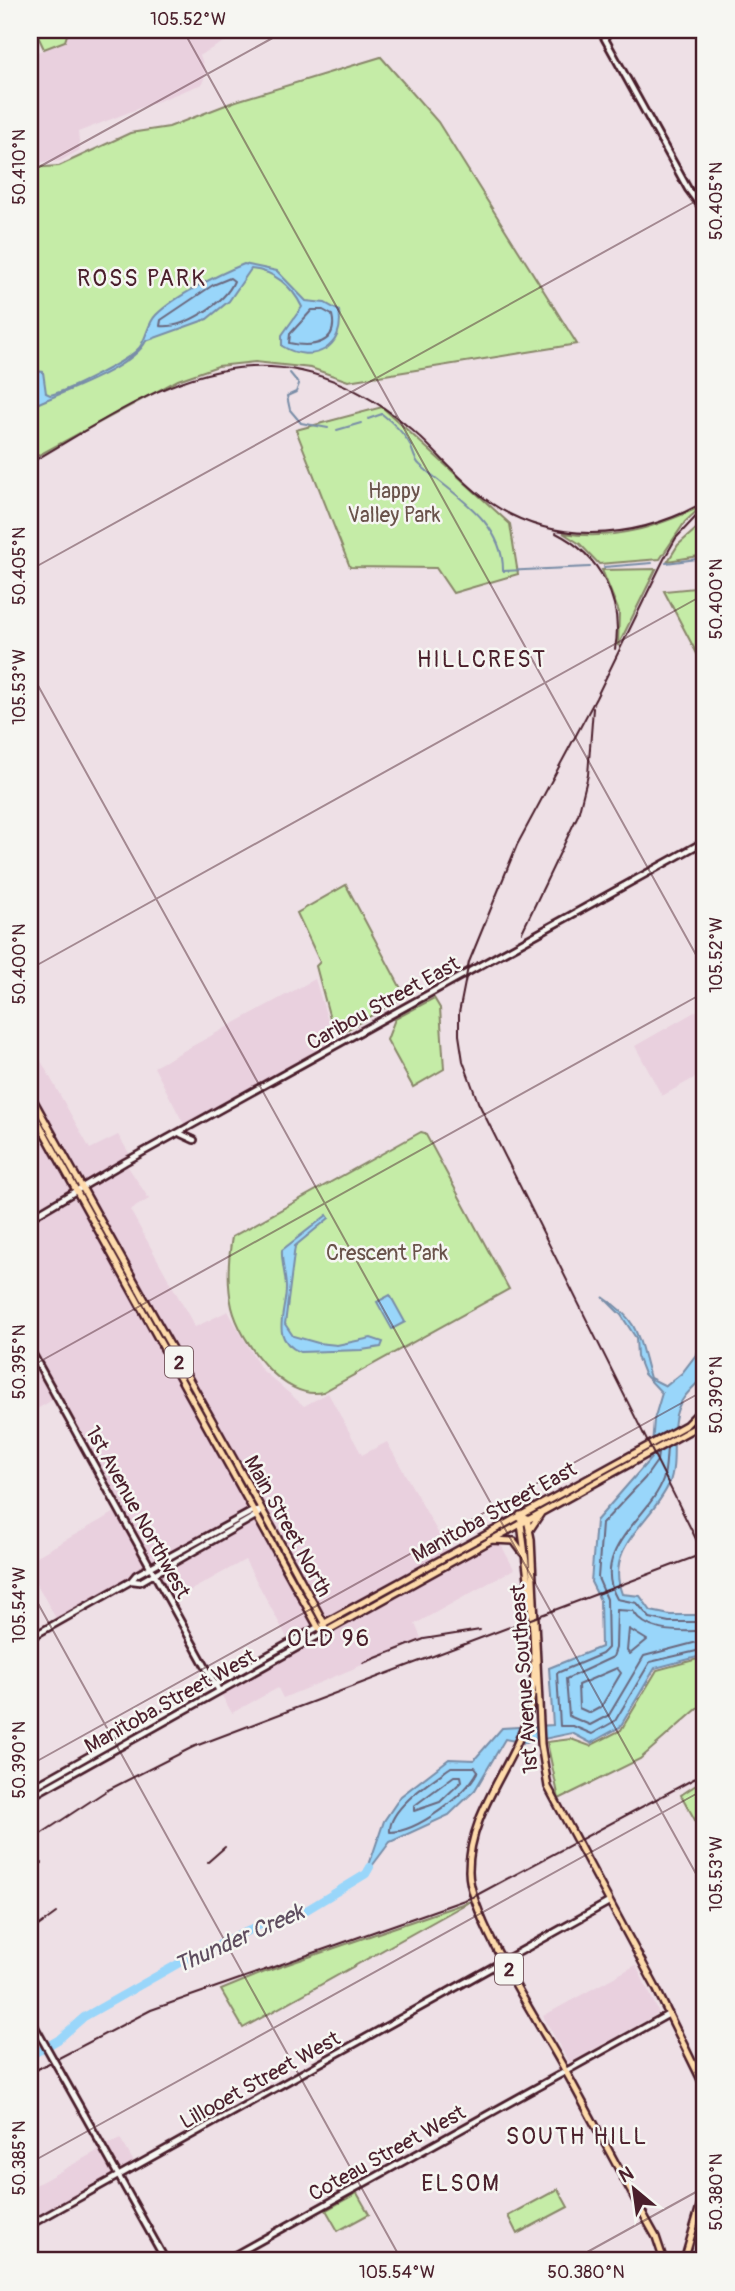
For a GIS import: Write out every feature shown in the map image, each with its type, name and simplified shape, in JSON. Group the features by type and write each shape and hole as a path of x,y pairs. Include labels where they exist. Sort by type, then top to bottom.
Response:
{"main road":[{"name":"Main Street North","path":"30,1094 79,1190 255,1514 325,1632"},
{"name":"Main Street North","path":"30,1107 262,1511 321,1625"},
{"path":"688,1428 705,1406"},
{"path":"688,1428 698,1426 705,1420"},
{"name":"Manitoba Street East","path":"321,1625 520,1515 688,1428"},
{"name":"Manitoba Street East","path":"325,1632 639,1454"},
{"path":"529,1531 543,1510"},
{"name":"1st Avenue Southeast","path":"520,1515 529,1531 541,1750 548,1787 669,2014 705,2088"},
{"name":"1st Avenue Southeast","path":"505,1961 473,1897 470,1858 480,1817 526,1723 533,1695 534,1671 524,1521"},
{"path":"487,1541 514,1541 523,1550 526,1560"},
{"name":"2","path":"505,1961 656,2238 664,2261"},
{"path":"684,2261 705,2189"}],"street":[{"path":"600,30 688,189 705,212"},
{"name":"Caribou Street East","path":"30,1218 705,841"},
{"path":"180,1134 194,1140"},
{"name":"1st Avenue Northwest","path":"30,1349 219,1691"},
{"path":"30,1638 131,1581 150,1567 262,1511"},
{"path":"131,1581 140,1582 255,1514"},
{"name":"Manitoba Street West","path":"30,1794 215,1684 321,1625"},
{"name":"Manitoba Street West","path":"30,1794 325,1632"},
{"name":"Lillooet Street West","path":"30,2225 608,1902"},
{"name":"Coteau Street West","path":"224,2261 669,2014"},
{"path":"30,2018 166,2261"}],"shaded area":[{"path":"79,30 246,30 200,55 206,73 202,84 78,132 80,150 60,161 30,163 30,55 65,41 67,35"},
{"path":"315,979 336,1047 187,1130 154,1067"},
{"path":"705,1006 705,1072 662,1096 635,1046"},
{"path":"36,1052 90,1149 118,1135 132,1158 125,1162 149,1199 130,1210 195,1327 228,1311 261,1369 304,1406 328,1393 362,1455 387,1442 450,1554 324,1623 30,1094 30,1056"},
{"path":"30,1107 318,1627 290,1643 245,1560 170,1602 150,1567 58,1622 30,1572 30,1560 119,1510 56,1398 30,1413"},
{"path":"498,1539 514,1569 415,1624 422,1640 283,1698 278,1688 232,1713 219,1691"},
{"path":"636,1965 659,2013 569,2063 543,2016"},
{"path":"120,2138 134,2162 119,2170 105,2146"},
{"path":"99,2150 113,2174 30,2219 30,2188"}],"green space":[{"path":"35,30 79,30 67,35 65,41 44,49"},
{"path":"381,57 438,122 577,344 348,381 311,368 255,362 218,366 178,380 30,460 30,168 59,166 130,133 169,127 236,101"},
{"name":"Happy Valley Park","path":"382,407 510,524 518,574 453,593 436,568 350,567 296,430"},
{"path":"702,506 685,522 660,559 599,564 580,544 563,533 618,534 652,526"},
{"path":"705,521 705,555 668,561 678,545"},
{"path":"656,569 618,646 619,612 602,570"},
{"path":"705,587 705,669 664,591"},
{"path":"346,885 405,996 343,1032 333,1030 316,966 320,962 297,913"},
{"path":"434,998 440,1008 444,1069 413,1087 387,1040 395,1019"},
{"name":"Crescent Park","path":"421,1132 425,1133 509,1289 323,1392 308,1393 293,1388 266,1366 244,1336 237,1321 232,1307 229,1281 232,1237"},
{"path":"705,1657 705,1702 640,1759 559,1799 547,1742 571,1739 590,1746 621,1730 657,1670"},
{"path":"705,1779 705,1838 681,1795"},
{"path":"471,1901 243,2028 221,1990 265,1972"},
{"path":"558,2189 568,2207 517,2234 508,2216"},
{"path":"357,2193 369,2214 338,2231 326,2210"}],"water":[{"path":"244,264 277,271 306,301 325,303 339,311 340,324 332,343 324,350 305,354 282,346 282,335 302,307 293,292 275,276 251,269 229,301 207,319 146,341 138,351 126,361 111,370 30,407 30,370 43,372 46,393 50,395 97,375 133,354 144,340 153,319 174,300"},
{"path":"327,1215 329,1218 295,1246 285,1324 293,1336 318,1343 337,1345 371,1338 383,1342 381,1347 300,1352 285,1340 281,1324 286,1288 282,1250"},
{"path":"390,1295 405,1322 392,1329 377,1302"},
{"path":"603,1297 631,1323 640,1341 650,1378 666,1386 682,1373 705,1343 705,1375 683,1399 675,1419 669,1484 624,1548 618,1577 622,1594 640,1596 651,1611 670,1615 705,1615 705,1655 655,1668 620,1727 591,1743 572,1733 525,1743 505,1739 475,1790 449,1815 390,1842 366,1874 384,1821 401,1796 449,1759 474,1760 502,1728 553,1725 549,1668 601,1647 600,1600 591,1582 596,1521 651,1458 654,1420 662,1393 644,1374 637,1356 636,1338 621,1315"}],"waterway":[{"path":"290,373 299,384 296,392 287,396 290,410 301,423 328,428"},
{"path":"368,419 382,414 389,420 408,441 418,463 461,498 486,523 501,553 503,571 590,567"},
{"path":"337,430 361,423"},
{"path":"666,563 705,558"},
{"path":"604,567 652,563"},
{"name":"Thunder Creek","path":"30,2056 58,2040 84,2017 183,1961 263,1924 295,1917 366,1874 370,1867"}],"railway":[{"path":"30,463 136,402 192,378 251,367 276,367 322,377 365,396 404,423 484,498 509,514 535,524 562,531 618,531 646,526 699,505"},
{"path":"705,507 676,538 664,559 596,698 517,845 469,962 459,1013 463,1061 478,1102 705,1557"},
{"path":"556,533 585,554 605,581 616,614 615,649"},
{"path":"522,932 578,815 588,775 593,708"},
{"path":"30,1841 106,1791 193,1747 705,1553"},
{"path":"363,1663 424,1639 480,1630"},
{"path":"30,2073 151,2010 473,1897 705,1773"},
{"path":"208,1862 225,1847"},
{"path":"30,1870 42,1863"},
{"path":"30,1932 56,1913"},
{"path":"702,2261 705,2244"}],"district":[{"name":"ROSS PARK","path":"142,278"},
{"name":"HILLCREST","path":"482,659"},
{"name":"OLD 96","path":"329,1638"},
{"name":"SOUTH HILL","path":"577,2136"},
{"name":"ELSOM","path":"461,2183"}]}
